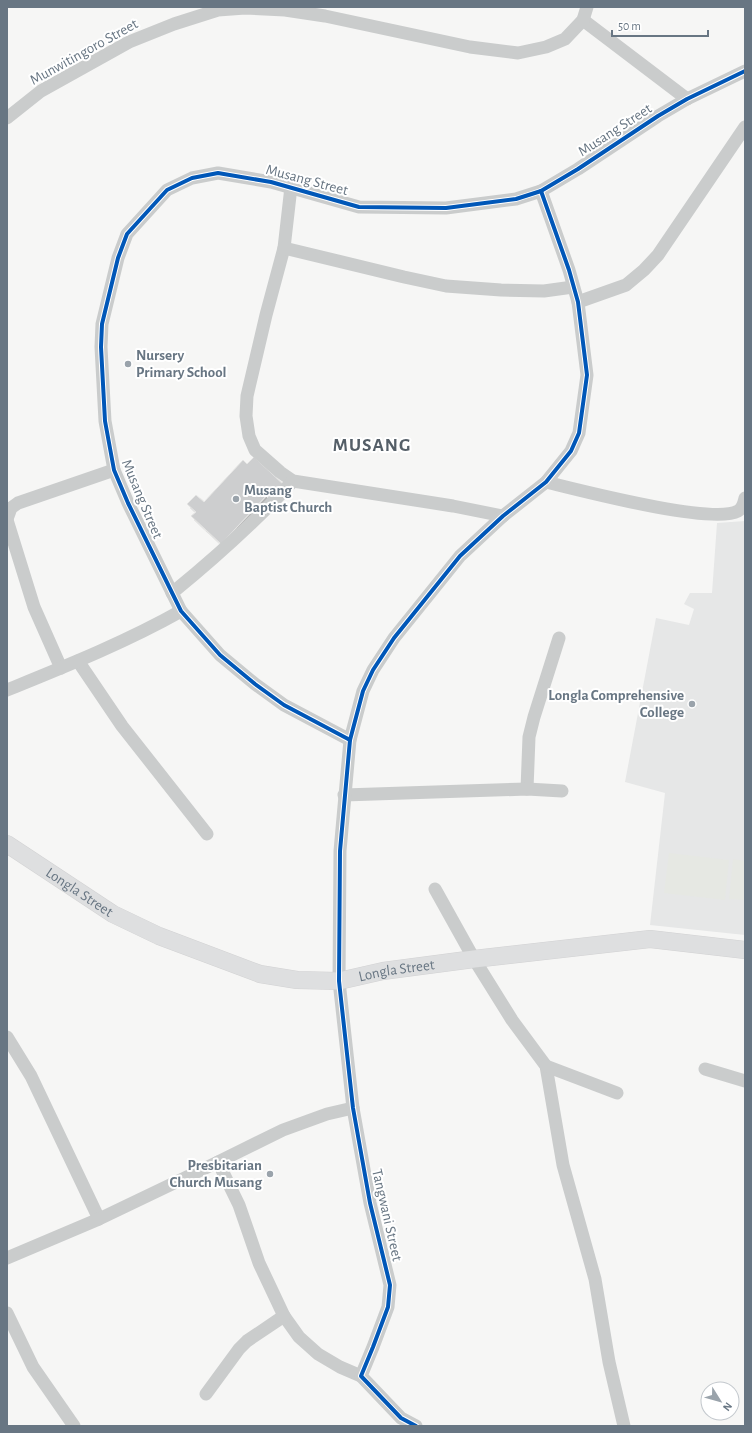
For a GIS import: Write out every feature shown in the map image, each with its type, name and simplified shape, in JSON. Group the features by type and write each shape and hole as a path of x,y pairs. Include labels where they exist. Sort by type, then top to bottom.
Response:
{"main road":[{"name":"Longla Street","path":"7,844 113,914 159,936 260,974 297,980 339,981 383,972 474,958 650,939 745,950"}],"street":[{"name":"Munwitingoro Street","path":"7,118 41,91 130,42 174,24 218,10 245,8 285,10 325,16 449,43 518,53 546,47 565,39 583,20 587,7"},
{"path":"583,20 687,99"},
{"name":"Musang Street","path":"350,740 284,705 255,684 220,655 181,611 128,503 114,470 105,421 101,346 102,324 118,258 127,234 167,190 192,178 218,173 271,182 359,207 446,208 516,198 541,191 578,169 658,116 687,99 745,71"},
{"path":"578,302 626,285 644,270 658,255 745,127"},
{"path":"291,187 284,248 266,315 247,396 246,416 249,436 255,450 280,472 294,481 453,506 503,516"},
{"name":"Tangwani Street","path":"361,1376 388,1307 390,1285 370,1203 353,1108 339,981 340,851 350,740 363,691 373,670 394,638 460,556 503,516 546,482 571,451 579,433 586,375 578,302 560,243 541,191"},
{"path":"284,248 446,286 544,291 573,287"},
{"path":"61,668 34,607 7,519 11,508 18,503 114,470"},
{"path":"172,593 241,534 294,481"},
{"path":"546,482 633,503 705,514 730,514 737,511 742,506 745,498"},
{"path":"7,690 78,661 156,625 181,611"},
{"path":"527,789 529,737 534,717 560,638"},
{"path":"78,661 122,726 207,834"},
{"path":"344,795 527,789 562,791"},
{"path":"435,889 474,958 512,1020 546,1066 563,1165 595,1279 609,1362 624,1426"},
{"path":"7,1037 31,1076 99,1219"},
{"path":"546,1066 617,1093"},
{"path":"705,1069 745,1080"},
{"path":"7,1258 99,1219 283,1130 327,1114 353,1108"},
{"path":"218,1162 239,1205 259,1263 284,1316 299,1337 318,1354 340,1367 361,1376 399,1422 416,1426"},
{"path":"7,1313 33,1367 74,1426"},
{"path":"206,1394 239,1349 284,1316"}],"shaded area":[{"name":"Longla Comprehensive College","path":"745,521 745,935 650,925 665,793 625,782 656,618 689,625 694,609 684,604 690,593 712,593 717,523"},
{"path":"669,853 729,860 725,900 664,893"},
{"path":"733,859 745,861 745,900 729,899"}],"building":[{"name":"Musang Baptist Church","path":"254,457 286,487 272,502 266,496 221,544 191,516 196,512 187,504 196,495 204,502 243,460 247,464"}],"cycle path":[{"path":"350,740 284,705 255,684 220,655 181,611 128,503 114,470 105,421 101,347 102,324 118,258 127,234 167,190 192,178 218,173 271,182 359,207 446,208 516,199 541,191 578,169 658,116 687,99 745,71"},
{"path":"416,1426 401,1418 361,1376 388,1307 390,1285 370,1203 353,1108 339,981 340,851 350,740 363,691 373,670 394,638 460,556 503,516 546,482 571,451 579,433 587,375 578,302 569,270 541,191"}],"place":[{"name":"Nursery Primary School","path":"128,364"},
{"name":"Musang Baptist Church","path":"236,499"},
{"name":"Longla Comprehensive College","path":"692,704"},
{"name":"Presbitarian Church Musang","path":"270,1174"}],"district":[{"name":"MUSANG","path":"372,445"}]}
